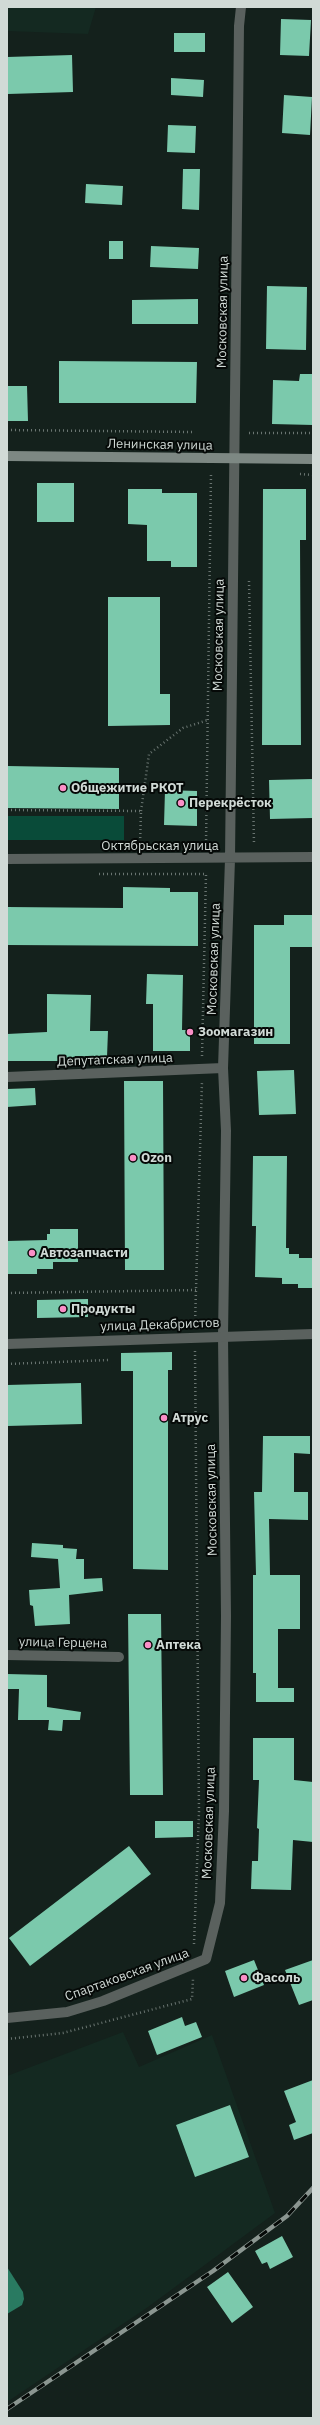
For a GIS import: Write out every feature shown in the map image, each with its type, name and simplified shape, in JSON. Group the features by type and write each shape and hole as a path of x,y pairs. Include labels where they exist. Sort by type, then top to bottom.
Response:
{"main road":[{"name":"Ленинская улица","path":"7,456 313,459"}],"street":[{"name":"Московская улица","path":"206,1959 220,1903 224,1811 226,1616 223,1336 226,1131 223,1068 230,859 238,26 241,7"},
{"name":"Октябрьская улица","path":"7,859 230,859 313,857"},
{"name":"Депутатская улица","path":"7,1077 223,1068"},
{"name":"улица Декабристов","path":"7,1344 313,1334"},
{"name":"улица Герцена","path":"7,1655 119,1657"},
{"name":"Спартаковская улица","path":"7,2018 67,2012 103,2001 193,1966 206,1959"}],"path":[{"path":"7,430 193,432"},
{"path":"249,433 313,433"},
{"path":"206,845 211,473"},
{"path":"248,579 254,844"},
{"path":"140,845 141,811 149,754 184,728 208,720"},
{"path":"7,810 141,811"},
{"path":"7,2039 63,2033 192,1998 199,1812 195,1337 206,874 95,874"},
{"path":"7,1293 196,1290"},
{"path":"7,1364 109,1360"}],"shaded area":[{"path":"7,7 96,7 88,34 7,31"},
{"path":"7,816 124,816 124,840 7,840"},
{"path":"123,2032 139,2067 212,2035 275,2213 148,2307 7,2402 7,2076"},
{"path":"7,2267 23,2292 24,2299 22,2305 7,2314"}],"building":[{"path":"281,19 311,20 309,56 280,55"},
{"path":"174,33 205,33 205,52 174,52"},
{"path":"72,55 73,92 8,94 7,57"},
{"path":"171,78 204,80 203,97 171,95"},
{"path":"284,95 312,97 310,135 282,133"},
{"path":"168,125 196,126 195,153 167,152"},
{"path":"183,169 200,169 199,210 182,209"},
{"path":"86,184 123,186 122,205 85,203"},
{"path":"109,241 123,241 123,259 109,259"},
{"path":"151,246 199,248 198,269 150,267"},
{"path":"267,286 307,287 306,350 266,349"},
{"path":"198,299 198,324 132,324 132,300"},
{"path":"59,361 197,362 196,403 59,403"},
{"path":"300,374 313,374 313,425 272,424 273,380 299,381"},
{"path":"7,386 27,386 28,421 7,421"},
{"path":"37,483 74,483 74,522 37,522"},
{"path":"128,489 162,489 162,493 197,493 197,567 171,567 171,561 147,561 147,525 128,524"},
{"path":"263,489 306,489 306,540 300,540 301,745 262,745"},
{"path":"108,597 160,597 160,694 170,694 170,725 108,726"},
{"name":"Общежитие РКОТ","path":"7,766 119,768 119,809 7,808"},
{"path":"313,779 313,818 270,819 269,780"},
{"name":"Перекрёсток","path":"165,790 197,791 197,826 164,825"},
{"path":"123,887 170,888 170,892 198,892 198,946 7,945 7,907 123,908"},
{"path":"284,915 313,915 313,947 290,947 290,1044 254,1044 254,925 284,925"},
{"path":"147,974 183,975 182,1030 190,1030 190,1051 153,1051 153,1004 146,1004"},
{"path":"47,994 91,995 90,1031 108,1031 107,1057 75,1056 75,1061 7,1061 7,1034 47,1032"},
{"path":"294,1070 296,1114 259,1115 257,1071"},
{"path":"124,1081 163,1081 164,1270 125,1270"},
{"path":"35,1088 36,1105 7,1107 7,1089"},
{"path":"253,1156 287,1156 286,1248 289,1248 289,1254 299,1254 299,1258 313,1258 313,1288 298,1288 298,1284 282,1284 282,1278 255,1277 256,1226 252,1226"},
{"path":"50,1229 78,1229 78,1262 53,1262 53,1269 37,1269 37,1274 7,1274 7,1241 47,1240 47,1234 50,1234"},
{"name":"Продукты","path":"88,1299 88,1317 37,1318 37,1300"},
{"path":"172,1352 172,1370 168,1370 168,1570 133,1569 133,1371 121,1371 121,1353"},
{"path":"81,1383 82,1424 7,1426 7,1385"},
{"path":"263,1436 310,1436 310,1454 294,1453 294,1492 308,1492 308,1520 269,1519 270,1575 300,1575 300,1629 278,1629 278,1688 294,1688 294,1702 256,1702 256,1673 253,1673 253,1575 256,1575 254,1492 262,1492"},
{"path":"32,1543 63,1545 63,1548 77,1549 76,1559 84,1559 84,1579 102,1578 103,1591 69,1595 70,1624 35,1626 33,1606 30,1605 29,1590 60,1588 58,1559 31,1557"},
{"path":"128,1614 161,1614 163,1795 130,1795"},
{"path":"7,1674 47,1675 47,1707 81,1712 80,1720 63,1720 62,1731 48,1730 49,1720 18,1720 19,1689 7,1689"},
{"path":"253,1738 294,1738 294,1780 313,1782 313,1842 293,1840 291,1890 251,1889 252,1861 258,1861 259,1829 257,1828 259,1780 253,1780"},
{"path":"155,1821 193,1821 193,1837 155,1838"},
{"path":"129,1846 151,1874 30,1966 9,1938"},
{"name":"Фасоль","path":"254,1960 264,1985 234,1997 225,1971"},
{"path":"313,1960 313,2000 299,2005 285,1970"},
{"path":"182,2017 185,2026 196,2022 202,2037 157,2055 148,2031"},
{"path":"313,2080 313,2133 294,2140 289,2125 296,2122 284,2091"},
{"path":"230,2105 249,2157 195,2177 176,2125"},
{"path":"282,2236 293,2257 270,2269 267,2262 262,2264 255,2251"},
{"path":"228,2272 253,2307 232,2323 207,2287"}],"railway":[{"path":"7,2409 213,2271 287,2216 313,2188"}],"place":[{"name":"Общежитие РКОТ","path":"63,788"},
{"name":"Перекрёсток","path":"181,803"},
{"name":"Зоомагазин","path":"190,1032"},
{"name":"Ozon","path":"133,1158"},
{"name":"Автозапчасти","path":"32,1253"},
{"name":"Продукты","path":"63,1309"},
{"name":"Атрус","path":"164,1418"},
{"name":"Аптека","path":"148,1645"},
{"name":"Фасоль","path":"244,1978"}]}
